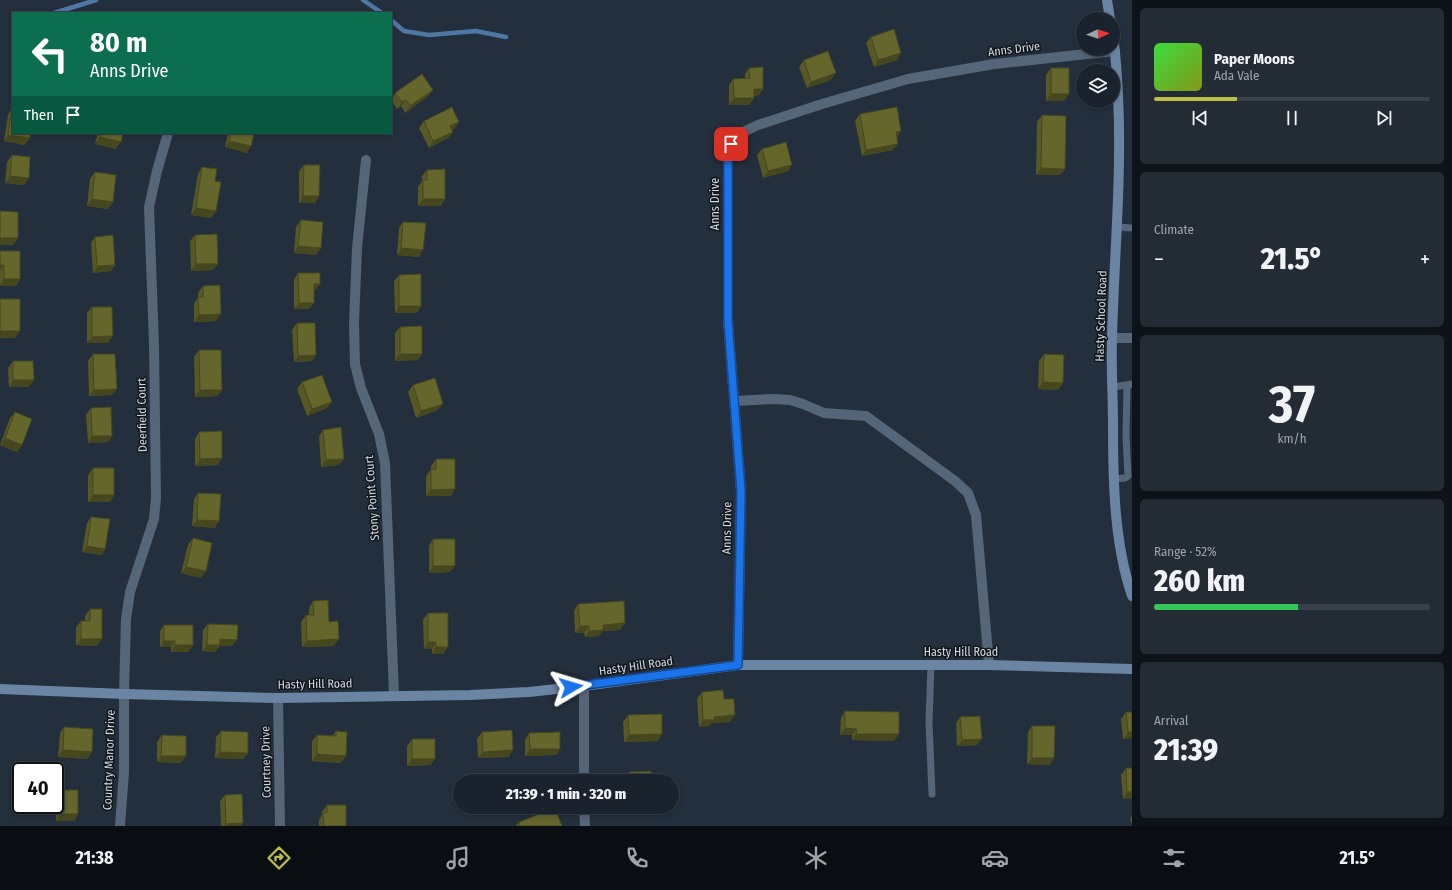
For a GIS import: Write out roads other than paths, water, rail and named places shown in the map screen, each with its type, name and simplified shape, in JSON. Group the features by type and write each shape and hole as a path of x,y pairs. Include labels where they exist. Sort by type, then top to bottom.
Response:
{"street":[{"path":"1107,0 1109,12"},
{"name":"Anns Drive","path":"738,665 741,491 728,321 728,160 731,144 737,135 758,125 815,106 908,79 994,64 1076,55"},
{"name":"Hasty School Road","path":"1116,56 1119,125 1118,227 1112,338 1113,479 1118,529 1126,578 1132,596"},
{"name":"Deerfield Court","path":"124,694 126,619 130,592 154,519 156,498 154,345 149,207 168,134"},
{"name":"Stony Point Court","path":"366,160 357,248 354,323 355,364 361,388 380,434 385,463 394,696"},
{"path":"1112,338 1132,338"},
{"path":"734,401 774,399 803,404 824,412 866,416 955,481 968,493 976,515 990,665"},
{"name":"Hasty Hill Road","path":"0,689 278,698 470,695 530,692 584,686 738,665 990,665 1132,669"},
{"path":"584,686 584,774"},
{"name":"Country Manor Drive","path":"120,826 124,772 124,694"},
{"name":"Courtney Drive","path":"278,698 280,826"},
{"path":"584,814 585,826"}],"lane":[{"path":"1118,227 1132,228"},
{"path":"1113,387 1130,385 1126,436 1128,476 1125,478 1113,479"},
{"path":"931,665 929,722 932,794"}],"waterway":[{"path":"57,12 96,0"},
{"path":"363,0 381,12"},
{"path":"392,21 404,31 429,35 476,31 506,37"}]}
